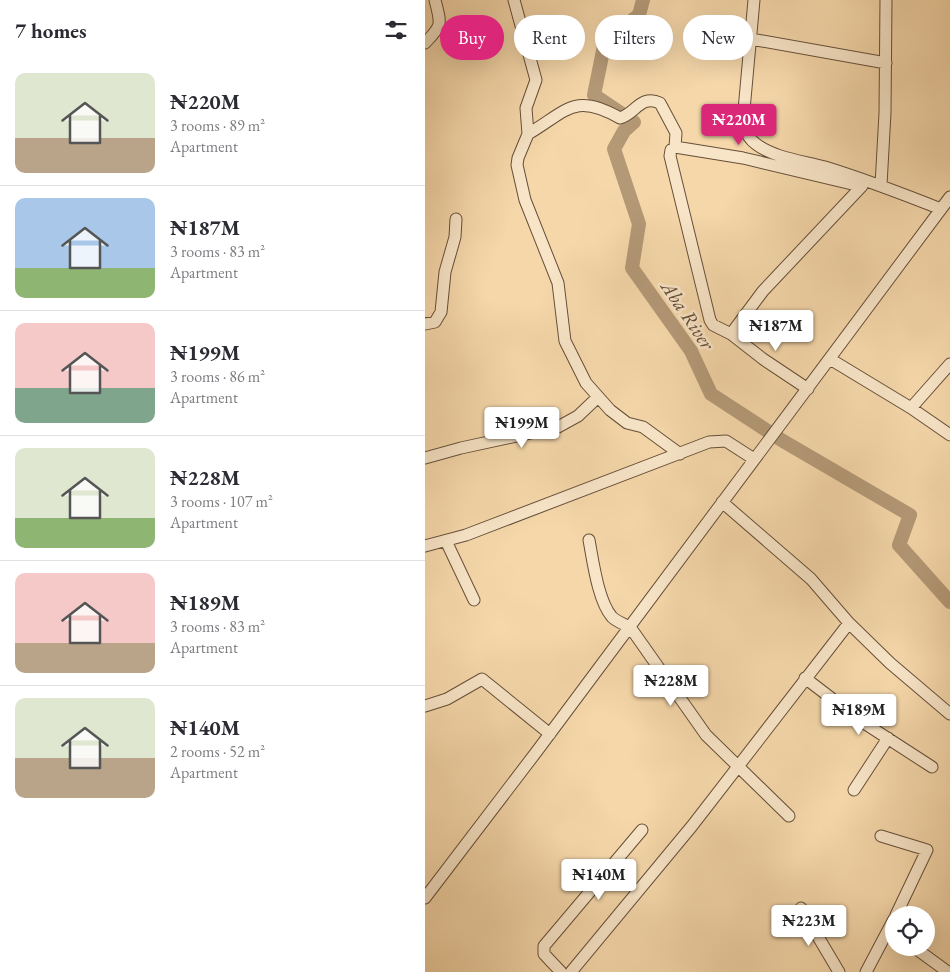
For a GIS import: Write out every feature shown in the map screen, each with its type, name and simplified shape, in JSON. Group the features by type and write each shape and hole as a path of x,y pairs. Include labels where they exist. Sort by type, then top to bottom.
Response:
{"street":[{"path":"425,43 439,30 440,25 435,0"},
{"path":"513,0 536,80 526,108 528,134 517,165 525,200 557,282 565,341 584,378 598,398 622,420 643,427 680,454"},
{"path":"753,15 754,0"},
{"path":"881,185 886,63 886,0"},
{"path":"753,39 886,63"},
{"path":"749,60 743,124 748,137 755,144 777,154 881,185 941,209"},
{"path":"528,134 573,106 590,105 604,109 620,118 643,102 650,100 660,103 676,132 675,147 671,150 670,156 706,311 713,325 731,334 763,359 809,389"},
{"path":"675,147 743,158 805,171 862,186 881,185"},
{"path":"731,334 763,291 862,186"},
{"path":"425,898 550,734 754,459 809,389 950,198"},
{"path":"425,324 435,322 441,312 445,272 455,238 456,220"},
{"path":"830,359 860,379 911,408 950,435"},
{"path":"911,408 950,364"},
{"path":"425,458 461,448 558,428 578,416 598,398"},
{"path":"425,546 475,532 718,440 726,441 754,459"},
{"path":"722,502 811,579 849,623 890,663 950,714"},
{"path":"446,540 474,600"},
{"path":"589,540 596,575 612,617 630,627 706,735 789,816"},
{"path":"571,972 691,826 849,623"},
{"path":"805,678 861,721 932,766"},
{"path":"425,706 447,699 482,679 550,734"},
{"path":"854,790 888,738"},
{"path":"561,972 544,954 544,946 642,830"},
{"path":"881,836 927,850 900,906"},
{"path":"801,908 839,972"},
{"path":"866,972 885,939"},
{"path":"926,956 947,972"}],"waterway":[{"name":"Aba River","path":"643,0 639,15 605,41 594,95 634,122 624,131 614,149 639,224 632,268 691,351 711,394 783,441 910,515 899,545 950,602"}]}
